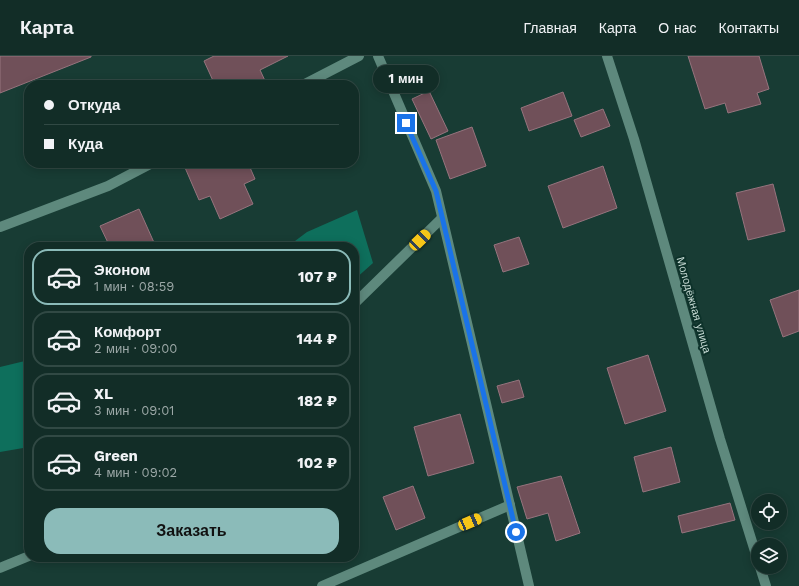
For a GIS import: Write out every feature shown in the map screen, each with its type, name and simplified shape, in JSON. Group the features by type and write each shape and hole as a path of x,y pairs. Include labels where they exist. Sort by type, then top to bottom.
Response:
{"street":[{"path":"313,80 359,56"},
{"path":"378,56 436,191 529,586"},
{"name":"Молодёжная улица","path":"607,56 634,139 720,439 751,539"},
{"path":"0,227 108,186 142,168"},
{"path":"359,299 442,218"},
{"path":"322,586 510,505"},
{"path":"0,568 24,558"},
{"path":"762,574 766,586"}],"green space":[{"path":"357,210 373,263 359,276 359,242 294,242 307,232"},
{"path":"24,361 24,448 0,452 0,367"}],"building":[{"path":"0,56 91,56 33,80 24,80 24,84 0,93"},
{"path":"214,56 288,56 260,70 265,80 213,80 204,61"},
{"path":"688,56 759,56 769,89 757,93 761,104 728,113 725,103 705,109"},
{"path":"429,91 448,131 431,139 412,99"},
{"path":"563,92 572,116 529,131 521,108"},
{"path":"603,109 610,126 581,137 574,120"},
{"path":"472,127 486,166 450,179 436,140"},
{"path":"603,166 617,208 563,228 548,186"},
{"path":"185,168 250,168 255,179 244,184 253,204 220,219 210,196 199,200"},
{"path":"773,184 785,231 748,240 736,193"},
{"path":"139,209 154,242 108,242 100,226"},
{"path":"519,237 529,264 503,272 494,245"},
{"path":"799,290 799,331 783,337 770,300"},
{"path":"648,355 666,411 625,424 607,368"},
{"path":"519,380 524,397 502,403 497,386"},
{"path":"460,414 474,463 428,476 414,427"},
{"path":"671,447 680,482 643,492 634,457"},
{"path":"561,476 580,533 556,541 548,513 527,519 517,487"},
{"path":"413,486 425,518 396,530 383,497"},
{"path":"730,503 735,520 682,533 678,516"}],"route":[{"path":"406,123 436,191 516,532"}]}
